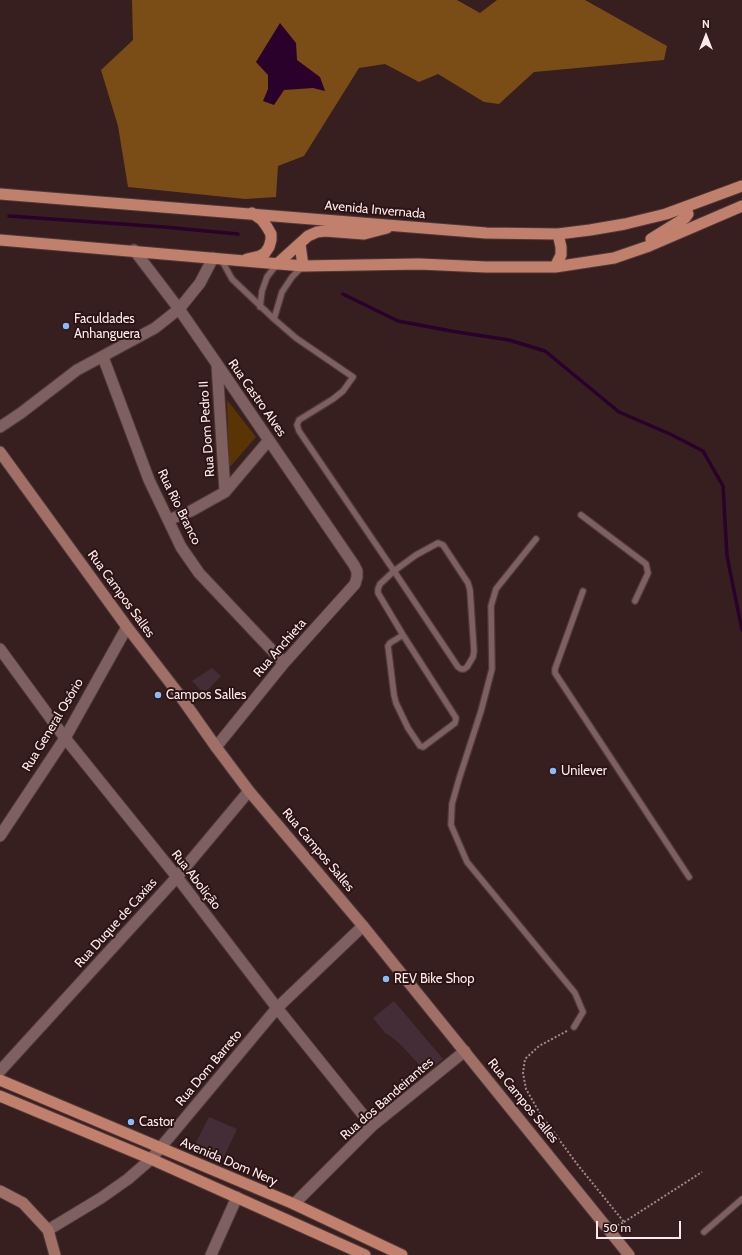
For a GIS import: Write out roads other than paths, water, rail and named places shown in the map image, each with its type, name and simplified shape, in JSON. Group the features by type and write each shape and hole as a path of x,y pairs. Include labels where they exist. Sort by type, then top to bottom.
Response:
{"main road":[{"name":"Avenida Invernada","path":"0,194 486,233 558,234 625,224 666,214 742,186"},
{"path":"0,240 134,250 303,266 419,264 486,267 555,267 592,262 627,254 742,206"},
{"path":"627,254 685,218 688,214 683,208"},
{"path":"238,260 260,256 265,253 272,240 271,234 262,220 252,214"},
{"path":"277,264 308,236 316,232 325,231 364,234 397,226"},
{"path":"555,267 561,255 558,234"},
{"path":"300,244 303,266"},
{"name":"Rua Campos Salles","path":"0,452 127,627 250,791 363,926 629,1255"},
{"name":"Avenida Dom Nery","path":"0,1080 294,1204 402,1255"},
{"path":"0,1096 151,1159 365,1255"},
{"path":"0,1191 23,1203 48,1230 55,1255"}],"street":[{"name":"Rua Castro Alves","path":"134,250 217,364 354,565"},
{"path":"0,427 77,370 155,328 178,309 200,283 217,259"},
{"name":"Rua Rio Branco","path":"103,357 149,480 181,547 200,573 284,663"},
{"name":"Rua Dom Pedro II","path":"217,364 225,492"},
{"name":"Rua Dom Pedro II","path":"168,520 192,511 225,492 269,440"},
{"name":"Rua Anchieta","path":"216,747 284,663 355,584 357,571 354,565"},
{"name":"Rua General Osório","path":"0,836 65,738 127,627"},
{"name":"Rua Abolição","path":"0,649 65,738 177,877 277,1008 372,1126"},
{"name":"Rua Duque de Caxias","path":"0,1071 177,877 250,791"},
{"name":"Rua Dom Barreto","path":"48,1230 101,1198 128,1179 151,1159 277,1008 363,926"},
{"name":"Rua dos Bandeirantes","path":"294,1204 372,1126 465,1051"},
{"path":"211,1255 236,1197"}],"lane":[{"path":"217,259 232,279 260,307 296,338 353,377 343,391 334,399 299,420 297,425 299,431 394,571 458,667 464,669 473,657 474,651 470,590 468,583 441,543 435,543 394,571 380,584 378,589 378,594 456,718 455,723 423,747 420,746 408,728 396,703 394,695 388,646 390,643 403,635"},
{"path":"260,307 262,291 267,277 277,264"},
{"path":"274,319 282,292 292,277 303,266"},
{"path":"581,515 646,564 648,573 635,601"},
{"path":"536,539 496,588 491,606 492,669 482,711 452,804 451,825 467,862 575,993 583,1012 574,1027"},
{"path":"583,591 555,672 689,877"},
{"path":"704,1232 742,1199"}],"waterway":[{"path":"9,216 238,234"},
{"path":"343,294 398,321 509,340 545,351 619,412 670,434 703,451 723,486 727,556 742,630"}],"place":[{"name":"Faculdades Anhanguera","path":"66,326"},
{"name":"Campos Salles","path":"158,695"},
{"name":"Unilever","path":"553,771"},
{"name":"REV Bike Shop","path":"386,979"},
{"name":"Castor","path":"131,1122"}]}
